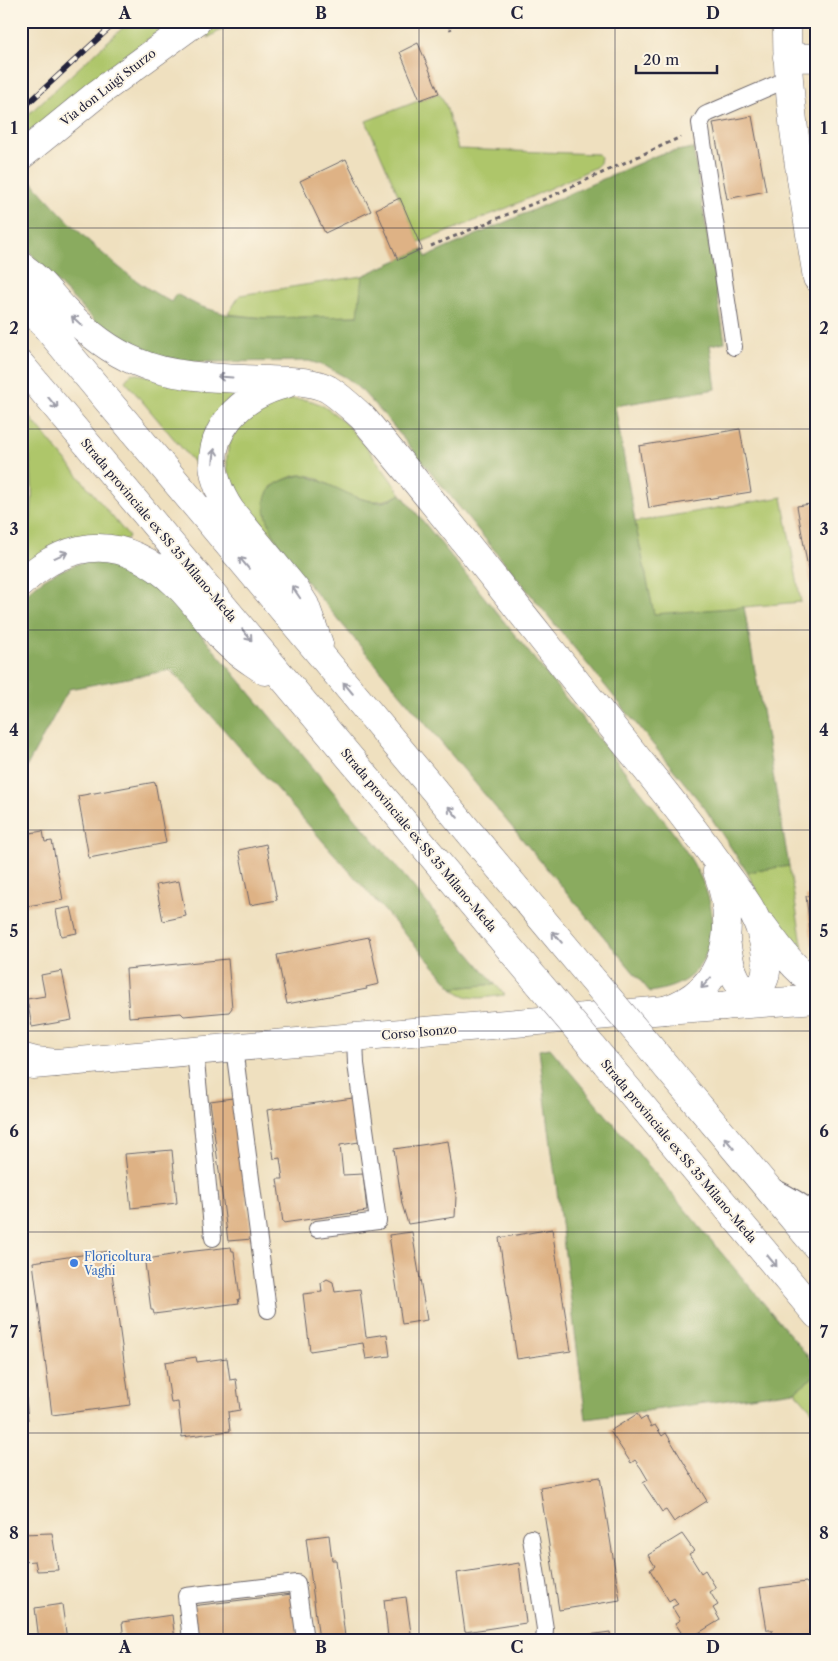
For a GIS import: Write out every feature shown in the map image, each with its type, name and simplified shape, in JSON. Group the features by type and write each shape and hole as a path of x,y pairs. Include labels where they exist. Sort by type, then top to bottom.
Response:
{"main road":[{"name":"Via don Luigi Sturzo","path":"21,156 97,94 197,21"},
{"path":"787,21 787,68 817,278"},
{"path":"787,68 817,58"},
{"path":"21,266 36,278 80,324 99,339 137,362 154,368 205,376 309,383 326,388 344,400 363,418 697,832 790,963 806,978 817,985"},
{"path":"21,297 817,1247"},
{"name":"Strada provinciale ex SS 35 Milano-Meda","path":"21,365 817,1315"},
{"path":"309,383 290,383 264,391 232,413 217,439 214,469 216,482 223,499 231,511 295,589 305,605 319,645 331,667"},
{"path":"21,583 40,567 69,552 88,548 109,548 131,553 156,567 177,585 224,640 240,655 279,680 300,698"},
{"path":"665,1010 679,1006 691,999 705,986 717,970 724,955 727,909 715,867 697,832"},
{"path":"752,910 761,931 766,964 765,980 760,988 761,1000"},
{"path":"726,940 733,971 745,992 761,1000 817,999"},
{"name":"Corso Isonzo","path":"21,1066 724,1006 761,1000"},
{"path":"21,1057 36,1061 57,1062"}],"lane":[{"path":"734,347 700,128 701,119 709,112 787,68"},
{"path":"317,1229 378,1221 356,1064 355,1038"},
{"path":"234,1048 268,1310"},
{"path":"195,1051 213,1238"},
{"path":"756,1175 802,1202 817,1214"},
{"path":"531,1538 545,1628 544,1640"},
{"path":"191,1640 186,1596 297,1583 305,1640"}],"path":[{"path":"447,21 451,30"},
{"path":"431,246 547,198 700,128"}],"green space":[{"path":"130,21 173,21 137,47 21,139 21,121"},
{"path":"217,21 236,21 208,38 210,30"},
{"path":"439,93 446,106 458,149 598,154 601,157 600,163 596,167 507,208 419,243 366,121"},
{"path":"693,148 725,342 710,345 716,389 615,406 635,522 654,614 744,607 789,866 747,872 704,807 385,416 347,378 325,366 309,361 203,362 158,357 139,350 98,324 43,268 21,242 21,186 30,179 95,247 132,278 171,302 176,294 199,306 229,315 265,318 358,316 362,276 422,249 426,257 660,154"},
{"path":"362,276 359,316 265,318 228,314 240,295"},
{"path":"132,373 239,392 222,407 210,422 202,450 202,462 196,465 125,381"},
{"path":"289,399 312,401 325,407 337,416 373,455 401,494 391,499 372,501 354,496 309,476 295,476 282,481 271,487 266,515 285,556 248,513 238,497 230,480 227,463 229,446 238,428 248,416 266,404"},
{"path":"29,416 129,537 125,540 24,566 21,564 29,531 32,499 28,446 23,420"},
{"path":"303,475 361,499 371,501 385,501 401,494 657,811 692,862 709,900 712,920 711,940 703,960 687,979 674,986 650,992 285,556 271,529 267,516 265,505 267,495 273,487 285,480"},
{"path":"782,497 801,602 654,615 635,522"},
{"path":"91,559 124,563 154,582 172,600 495,984 453,988 171,670 69,689 21,777 21,601 28,592 44,579"},
{"path":"789,866 803,949 778,924 758,894 747,872"},
{"path":"495,984 505,995 478,998 465,996 453,988"},
{"path":"550,1048 817,1367 817,1374 795,1391 586,1419 539,1050"},
{"path":"817,1374 817,1416 795,1391"}],"building":[{"path":"418,43 439,93 420,100 400,52"},
{"path":"752,116 766,191 727,199 713,123"},
{"path":"346,159 371,211 325,233 300,181"},
{"path":"400,198 422,249 398,260 376,209"},
{"path":"740,429 751,492 649,508 639,446"},
{"path":"817,503 817,590 812,591 797,506"},
{"path":"155,782 166,843 89,858 78,796"},
{"path":"43,831 45,842 52,841 63,900 21,907 21,846 25,846 23,834"},
{"path":"266,844 277,900 250,905 239,850"},
{"path":"179,881 186,916 163,921 156,885"},
{"path":"817,895 817,944 812,945 806,896"},
{"path":"71,907 77,933 61,936 56,910"},
{"path":"369,937 379,984 366,987 367,989 287,1004 277,955"},
{"path":"228,959 232,1008 229,1012 184,1016 181,1013 129,1017 126,969"},
{"path":"62,971 72,1020 32,1027 27,999 45,996 41,975"},
{"path":"233,1098 252,1239 228,1241 210,1101"},
{"path":"353,1098 359,1142 340,1145 343,1175 363,1174 367,1211 283,1223 277,1179 283,1179 280,1158 274,1159 267,1110"},
{"path":"448,1141 456,1196 455,1217 408,1224 402,1204 394,1149"},
{"path":"172,1150 177,1203 131,1208 125,1154"},
{"path":"552,1229 571,1351 517,1359 499,1238"},
{"path":"412,1232 427,1320 402,1324 389,1235"},
{"path":"231,1247 232,1251 234,1251 239,1303 154,1314 153,1310 151,1310 145,1263 147,1263 147,1259 177,1253"},
{"path":"109,1251 130,1405 52,1415 33,1262"},
{"path":"327,1279 333,1282 335,1292 360,1289 366,1337 387,1334 390,1356 366,1359 363,1343 310,1351 303,1294 322,1292 321,1283"},
{"path":"196,1357 197,1362 227,1358 230,1380 236,1379 240,1410 228,1412 230,1431 182,1437 178,1402 171,1403 165,1362"},
{"path":"21,1366 23,1366 28,1420 21,1421"},
{"path":"637,1414 641,1420 646,1417 651,1427 655,1425 662,1436 666,1433 707,1501 674,1522 666,1510 662,1512 643,1483 648,1480 641,1468 635,1460 631,1463 610,1431"},
{"path":"600,1477 620,1600 559,1610 540,1487"},
{"path":"52,1533 58,1570 37,1571 35,1561 22,1562 21,1534"},
{"path":"682,1534 694,1551 689,1554 701,1573 705,1570 716,1588 710,1592 718,1605 713,1608 720,1620 687,1640 675,1623 680,1620 672,1607 678,1604 674,1598 669,1601 650,1570 655,1566 648,1555"},
{"path":"329,1535 332,1560 336,1560 345,1637 319,1640 306,1538"},
{"path":"519,1563 526,1623 465,1632 457,1573"},
{"path":"806,1582 817,1595 817,1639 773,1640 772,1630 767,1630 760,1588"},
{"path":"292,1594 299,1640 197,1640 192,1606"},
{"path":"406,1597 411,1633 388,1637 384,1600"},
{"path":"62,1604 67,1640 39,1640 35,1608"},
{"path":"172,1615 175,1640 124,1640 122,1622"},
{"path":"610,1632 611,1640 560,1640 560,1639"}],"railway":[{"path":"21,110 117,21"}],"place":[{"name":"Floricoltura Vaghi","path":"74,1263"}]}
